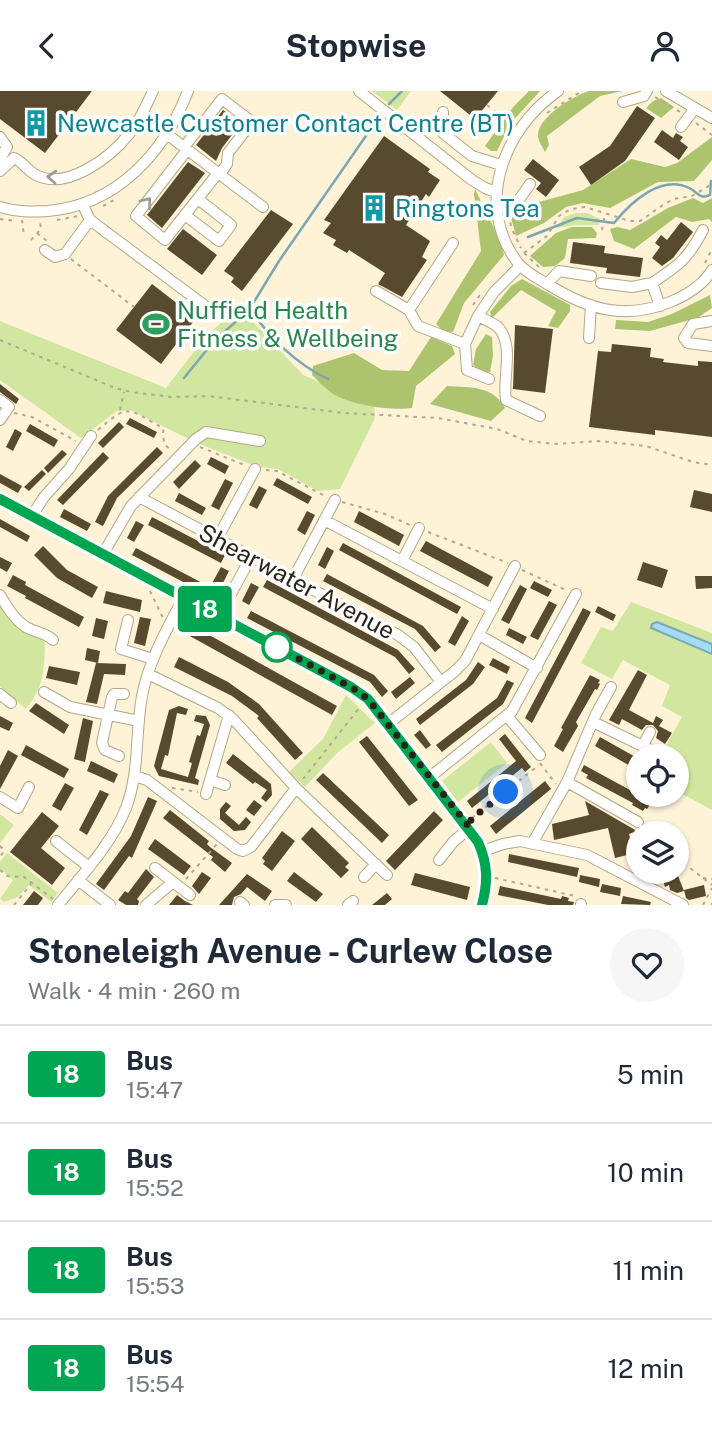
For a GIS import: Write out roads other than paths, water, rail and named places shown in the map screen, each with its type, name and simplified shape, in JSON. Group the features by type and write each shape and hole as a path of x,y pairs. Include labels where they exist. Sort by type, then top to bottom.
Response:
{"street":[{"path":"0,171 15,158 36,176 57,179 79,175 111,152 128,135 142,115 153,91"},
{"path":"0,207 21,212 37,212 83,205 117,188 153,154 168,135 188,91"},
{"path":"359,91 472,180 496,191"},
{"path":"666,91 692,113 712,118"},
{"path":"554,92 533,111 519,130 501,165 496,191 502,208 508,246 520,266 549,281 563,294 591,305 628,312 660,306 681,297 708,275"},
{"path":"623,101 644,96 647,92"},
{"path":"222,99 252,122 228,153 227,164 219,174 165,240 136,216 222,99"},
{"path":"443,113 443,132 451,140 472,156 501,165"},
{"path":"681,127 692,113"},
{"path":"168,135 262,207"},
{"path":"0,137 6,147 0,159"},
{"path":"502,208 518,201 530,184"},
{"path":"185,215 219,241 231,225 198,199"},
{"path":"83,205 90,220 204,305"},
{"path":"45,250 55,257 65,254 90,220"},
{"path":"549,281 559,271 632,287 652,283 679,265 692,251 703,230"},
{"path":"409,310 453,243"},
{"path":"489,379 467,370 465,344 478,316 494,292 520,266"},
{"path":"652,283 660,306"},
{"path":"376,291 409,310 418,326 465,344"},
{"path":"589,338 591,305"},
{"path":"478,316 498,327 507,344 504,390 506,400 540,416"},
{"path":"712,321 693,324 684,338 688,343 712,346"},
{"path":"0,400 9,407 2,418"},
{"path":"103,554 120,522 139,497 196,439 206,432 260,441"},
{"path":"32,516 92,436"},
{"path":"217,539 254,469"},
{"name":"Shearwater Avenue","path":"139,497 403,638 421,655 441,682"},
{"path":"0,499 351,687 368,699 470,828 482,851 487,877 482,905"},
{"path":"293,579 335,500"},
{"path":"324,520 493,609"},
{"path":"402,561 419,528"},
{"path":"219,616 251,557"},
{"path":"388,724 465,661 515,566"},
{"path":"430,777 507,716 519,701 576,594"},
{"path":"0,595 12,614 24,625 45,633 52,640"},
{"path":"59,905 109,840 122,817 135,776 139,722 148,674 184,597"},
{"path":"128,620 121,649 153,659"},
{"path":"479,635 537,668"},
{"path":"148,674 229,715 296,788 387,875"},
{"path":"533,842 564,787 611,687"},
{"path":"44,692 70,707 139,722"},
{"path":"119,756 105,750 102,745 114,694 124,694"},
{"path":"206,794 229,715"},
{"path":"507,716 540,755"},
{"path":"593,722 643,744 650,731"},
{"path":"135,776 147,780 240,851 249,850 296,788"},
{"path":"210,780 225,785"},
{"path":"0,797 18,807 29,787"},
{"path":"564,787 636,821"},
{"path":"439,860 454,841 470,828"},
{"path":"56,841 89,867"},
{"path":"482,851 511,841 533,842 594,857 683,905"},
{"path":"364,877 376,864"},
{"path":"155,868 190,895"},
{"path":"78,880 110,905"},
{"path":"146,905 176,884"},
{"path":"275,905 286,905"}],"water":[{"path":"657,622 712,644 712,654 651,628 652,624"}],"waterway":[{"path":"389,104 402,91"},
{"path":"184,378 214,341 249,310 279,261 377,120"},
{"path":"528,237 577,218 614,223 638,199 658,187 680,185 707,196 710,195 711,181"},
{"path":"250,311 285,350 328,379"}],"place":[{"name":"Newcastle Customer Contact Centre (BT)","path":"36,123"},
{"name":"Ringtons Tea","path":"374,208"},
{"name":"Nuffield Health Fitness & Wellbeing","path":"156,324"}]}
